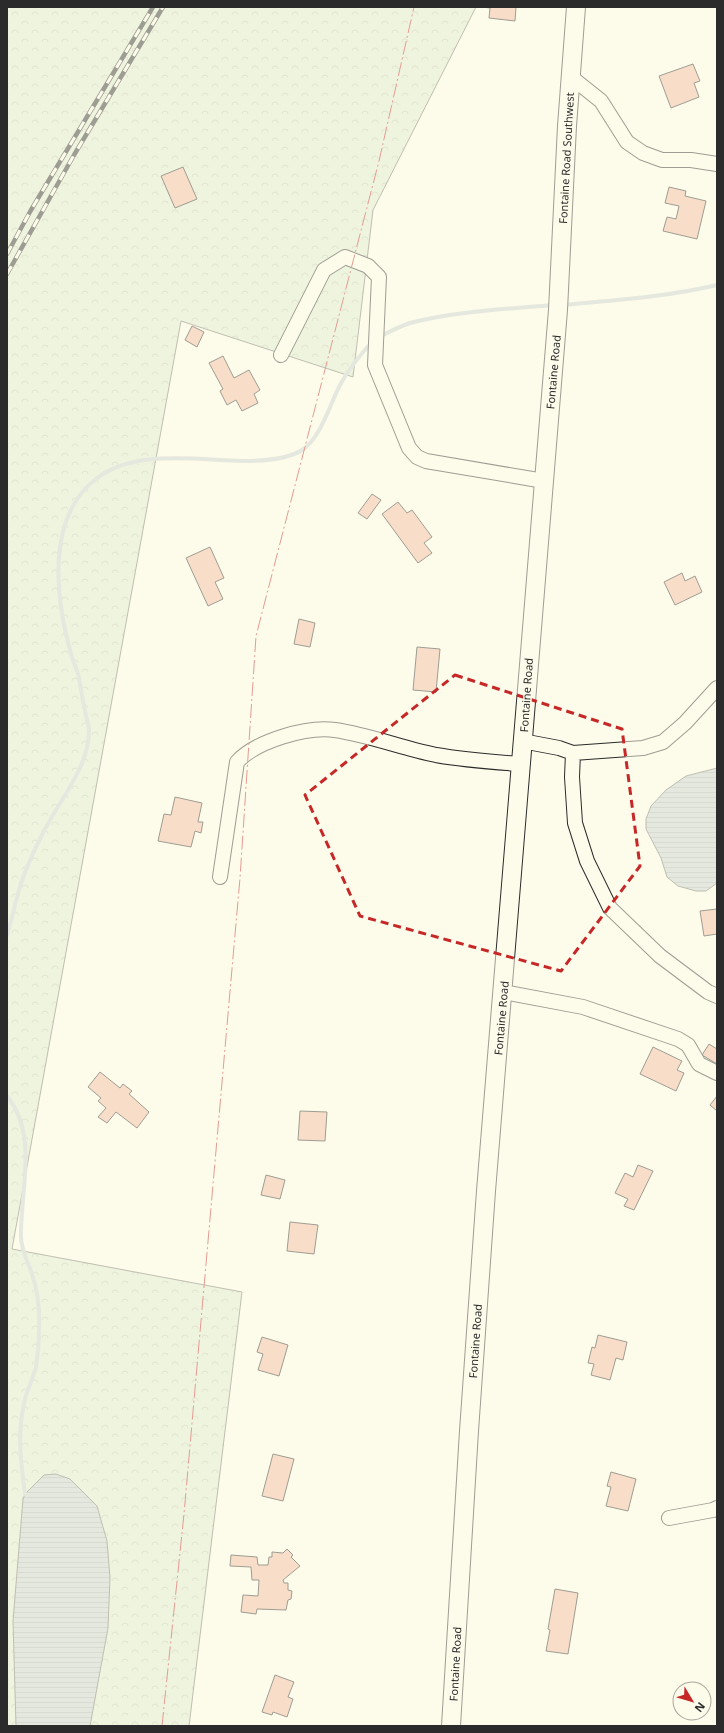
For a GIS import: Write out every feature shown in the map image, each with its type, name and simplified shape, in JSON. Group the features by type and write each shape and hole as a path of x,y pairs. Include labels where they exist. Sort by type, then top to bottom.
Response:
{"main road":[{"name":"Fontaine Road Southwest","path":"558,310 576,7"},
{"name":"Fontaine Road","path":"451,1726 468,1431 520,764 558,310"}],"street":[{"path":"571,77 601,101 627,142 643,153 662,160 691,160 717,164"},
{"path":"281,355 324,270 345,257 368,266 379,277 375,365 409,448 417,457 426,461 544,481"},
{"path":"522,741 559,748 573,753 643,748 662,742 685,723 717,688"},
{"path":"220,877 237,762 245,754 273,739 309,731 334,730 462,760 520,764"},
{"path":"573,753 572,777 575,823 587,861 610,908 660,956 708,992 717,996"},
{"path":"503,992 583,1007 678,1039 688,1045 699,1064 717,1073"},
{"path":"669,1518 717,1508"}],"highlighted area":[{"path":"455,675 622,729 640,866 561,971 360,916 305,795"}],"green space":[{"path":"7,7 476,7 373,210 353,377 181,321 12,1249 242,1292 189,1726 7,1726"}],"shaded area":[{"path":"717,768 717,883 706,891 696,891 678,886 667,877 661,858 646,829 646,819 651,806 666,790 686,776"},
{"path":"56,1474 70,1479 97,1506 107,1541 110,1578 108,1628 90,1726 16,1726 13,1621 23,1499 25,1494 44,1475"}],"building":[{"path":"483,7 516,7 515,21 489,18 490,8"},
{"path":"693,64 700,81 694,83 699,97 671,108 659,76"},
{"path":"183,167 197,199 175,208 161,176"},
{"path":"669,187 686,191 685,196 706,201 697,239 663,231 667,217 676,219 679,206 665,203"},
{"path":"192,326 204,332 197,347 185,340"},
{"path":"223,356 234,378 249,370 260,390 254,394 258,403 242,411 236,400 227,405 220,391 223,389 209,363"},
{"path":"372,494 381,500 367,519 358,513"},
{"path":"398,502 407,513 412,510 432,537 424,543 432,553 418,563 382,514"},
{"path":"210,547 224,578 215,582 223,599 208,606 186,558"},
{"path":"682,573 685,581 695,576 702,592 675,605 664,582"},
{"path":"299,619 315,623 310,647 294,644"},
{"path":"417,647 440,649 436,692 413,690"},
{"path":"175,797 202,803 198,822 203,822 201,833 195,831 191,847 158,841 164,814 171,815"},
{"path":"717,909 717,934 704,936 700,911"},
{"path":"709,1044 717,1049 717,1064 702,1055"},
{"path":"653,1047 682,1061 677,1070 684,1073 676,1091 640,1074"},
{"path":"100,1072 120,1088 123,1084 132,1091 129,1094 149,1112 137,1128 116,1112 107,1123 98,1117 106,1108 98,1101 101,1098 88,1087"},
{"path":"717,1096 717,1111 710,1105"},
{"path":"300,1111 327,1112 325,1141 298,1140"},
{"path":"638,1165 653,1171 634,1210 624,1206 628,1199 615,1193 625,1173 633,1177"},
{"path":"266,1175 285,1180 280,1199 261,1195"},
{"path":"290,1222 318,1225 314,1254 287,1251"},
{"path":"598,1335 627,1342 623,1360 616,1358 610,1380 591,1375 594,1364 588,1363 592,1347 595,1348"},
{"path":"262,1337 288,1345 279,1376 258,1370 263,1354 257,1352"},
{"path":"273,1454 294,1459 283,1501 262,1496"},
{"path":"611,1472 636,1479 628,1511 606,1506 611,1487 607,1486"},
{"path":"287,1549 293,1555 291,1557 300,1566 283,1580 284,1583 288,1583 288,1590 292,1591 291,1599 288,1600 286,1610 257,1609 256,1614 241,1612 243,1595 258,1596 259,1580 252,1580 251,1567 230,1566 231,1555 257,1557 258,1565 268,1565 269,1557 272,1557 272,1552 283,1553"},
{"path":"555,1589 578,1593 568,1654 546,1651"},
{"path":"275,1675 294,1682 288,1697 293,1699 287,1717 273,1712 272,1715 262,1712"}],"waterway":[{"path":"563,305 660,295 717,285"},
{"path":"379,337 398,327 427,319 482,311 554,305"},
{"path":"7,935 22,880 29,861 47,825 78,773 88,745 89,726 78,674 71,654 61,609 59,561 62,537 68,515 80,496 96,479 111,470 128,463 166,458 257,461 281,458 302,450 309,445 320,429 343,379 354,363 372,342"},
{"path":"7,1096 17,1112 23,1128 26,1164 21,1219 21,1242 36,1288 39,1316 39,1344 36,1367 25,1399 20,1438 25,1494"}],"railway":[{"path":"7,254 31,210 153,7"},
{"path":"7,274 74,155 163,7"}],"power":[{"path":"162,1726 184,1514 240,878 256,636 379,161 414,7"}]}
